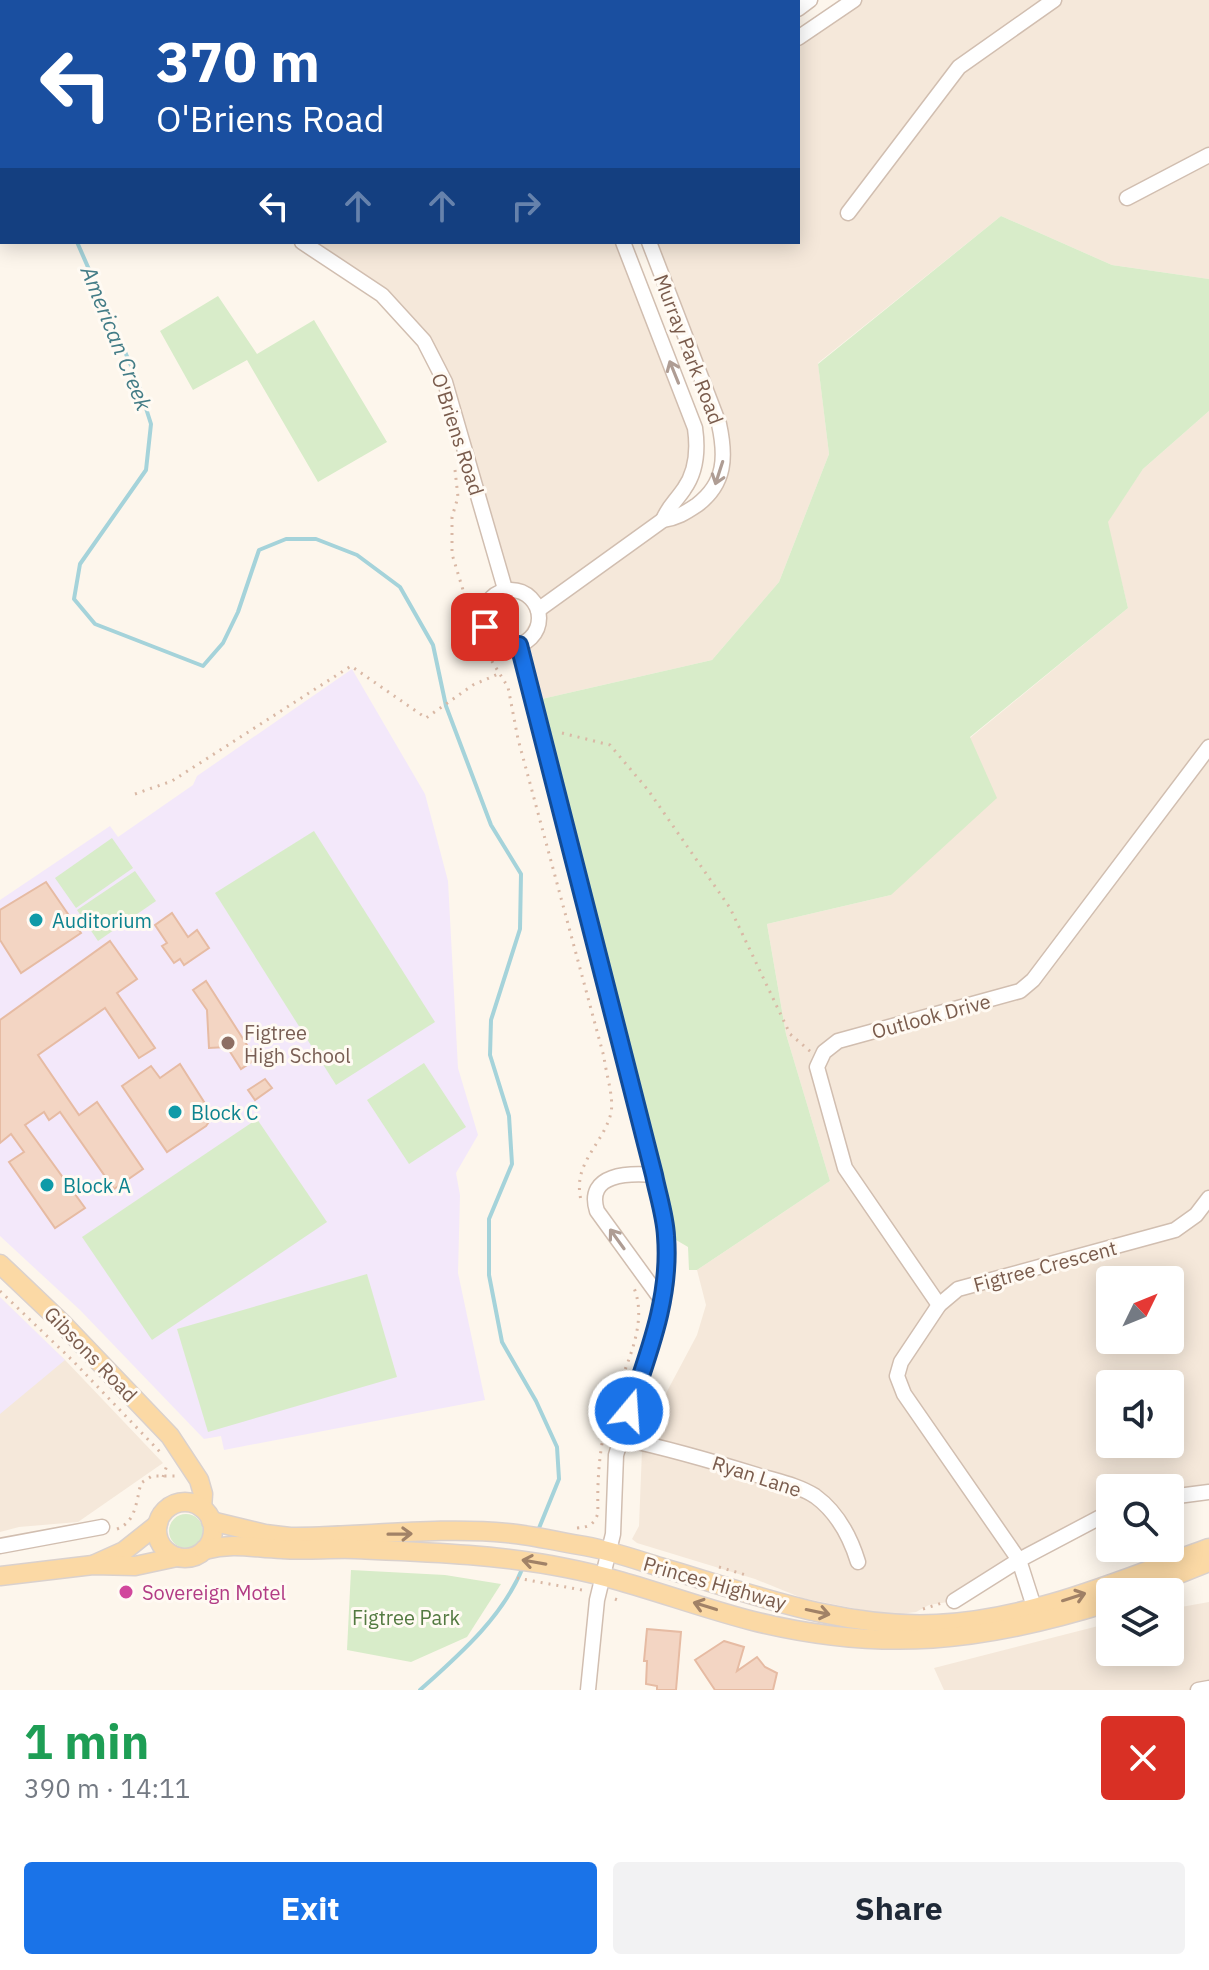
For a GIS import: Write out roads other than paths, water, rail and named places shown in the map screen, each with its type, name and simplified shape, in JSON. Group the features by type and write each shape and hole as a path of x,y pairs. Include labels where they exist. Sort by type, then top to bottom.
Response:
{"main road":[{"name":"Gibsons Road","path":"0,1264 62,1323 179,1447 199,1480 207,1514"},
{"path":"174,1504 183,1488 185,1476 179,1447"},
{"path":"0,1576 93,1565 135,1566 177,1557 189,1558 211,1542 213,1531 207,1514 189,1502 174,1504 165,1510 158,1524 124,1551 93,1565"},
{"name":"Princes Highway","path":"207,1514 265,1534 290,1537 507,1533 574,1536 608,1552 794,1606 875,1621 936,1624 1035,1610 1209,1548"},
{"path":"158,1524 160,1542 177,1557"},
{"name":"Princes Highway","path":"204,1550 237,1544 283,1549 499,1556 569,1568 810,1634 871,1641 950,1639 1019,1628 1096,1606"},
{"path":"1169,1578 1209,1562"}],"street":[{"path":"800,37 854,0"},
{"path":"848,213 952,74 973,55 1054,0"},
{"path":"1127,198 1209,155"},
{"name":"O'Briens Road","path":"305,244 382,295 424,341 445,382 505,589"},
{"name":"Murray Park Road","path":"624,244 695,428 697,444 692,474 684,489 668,506 663,520"},
{"name":"Murray Park Road","path":"538,610 663,520 678,518 701,502 717,484 722,473 723,444 711,401 650,244"},
{"path":"505,589 514,589 530,596 538,610 536,632 519,645 506,646 497,642 485,627 484,608 489,600 505,589"},
{"path":"519,645 654,1175 666,1234 663,1302 620,1438 615,1471 614,1527 597,1600 588,1690"},
{"name":"Outlook Drive","path":"939,1305 845,1168 817,1067 821,1058 838,1041 1020,991 1033,980 1209,747"},
{"path":"654,1175 619,1174 602,1185 594,1202 597,1211 663,1302"},
{"name":"Figtree Crescent","path":"1035,1610 1019,1560 904,1394 897,1376 901,1362 939,1305 958,1289 1175,1230 1196,1215 1209,1198"},
{"name":"Ryan Lane","path":"620,1438 711,1461 811,1494 831,1510 841,1524 858,1562"},
{"path":"1184,1495 1209,1492"},
{"path":"954,1601 1019,1560 1096,1519"},
{"path":"0,1546 102,1527"},
{"path":"1198,1690 1209,1688"}],"waterway":[{"name":"American Creek","path":"78,244 136,377 151,424 146,470 80,564 74,599 95,624 203,666 223,643 238,612 259,550 286,539 316,539 357,555 400,587 433,645 446,706 491,825 521,874 520,929 491,1020 490,1055 509,1116 512,1164 489,1219 489,1275 502,1342 536,1401 557,1447 559,1479 537,1533"},
{"name":"American Creek","path":"420,1690 492,1619 523,1567"}],"place":[{"name":"Auditorium","path":"36,920"},
{"name":"Figtree High School","path":"228,1043"},
{"name":"Block C","path":"175,1112"},
{"name":"Block A","path":"47,1185"},
{"name":"Sovereign Motel","path":"126,1592"}],"park label":[{"name":"Figtree Park","path":"406,1617"}]}
